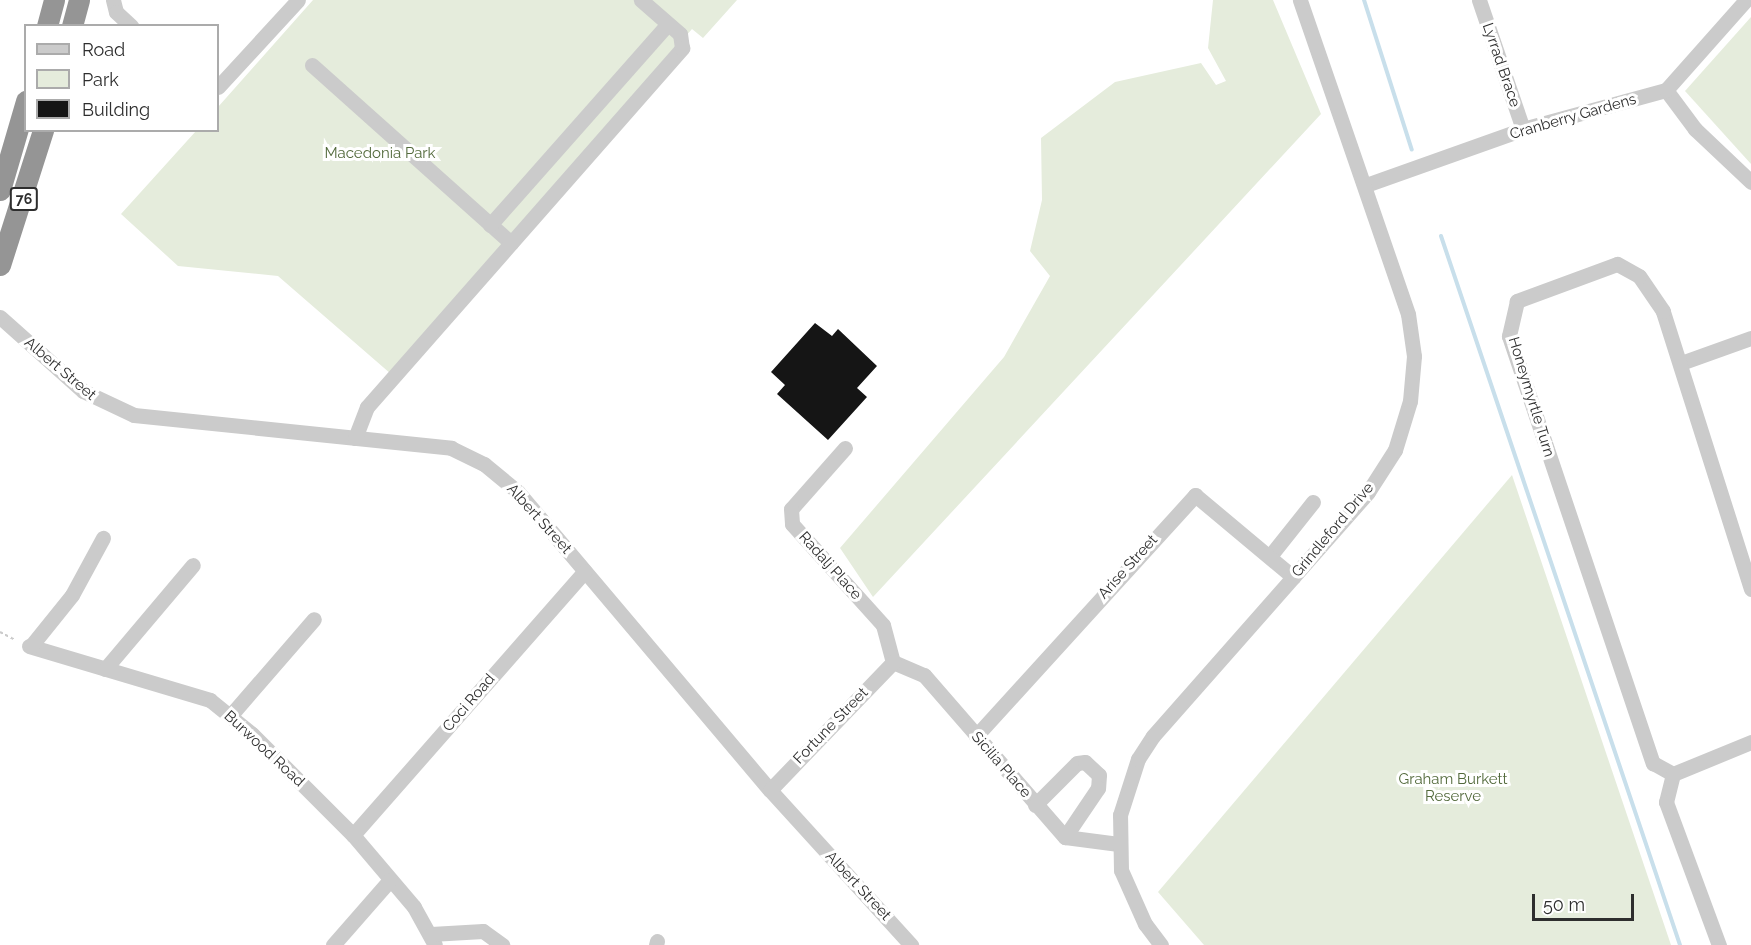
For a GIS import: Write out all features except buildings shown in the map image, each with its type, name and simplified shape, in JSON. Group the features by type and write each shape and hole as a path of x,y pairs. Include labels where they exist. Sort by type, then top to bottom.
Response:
{"highway":[{"path":"48,24 54,0"},
{"path":"73,24 79,0"},
{"name":"76","path":"0,190 24,108"},
{"name":"76","path":"0,265 42,132"}],"street":[{"path":"113,0 116,12 129,24"},
{"path":"221,86 298,0"},
{"path":"355,438 367,407 682,48 684,40 641,0"},
{"name":"Grindleford Drive","path":"1161,945 1131,898 1119,844 1127,787 1153,736 1368,492 1395,450 1410,401 1414,356 1408,314 1366,185 1300,0"},
{"name":"Lyrrad Brace","path":"1479,0 1523,129"},
{"path":"1746,0 1666,90 1695,129 1751,182"},
{"path":"490,225 668,24"},
{"path":"312,65 511,243"},
{"name":"Cranberry Gardens","path":"1366,185 1523,129 1666,90"},
{"name":"Honeymyrtle Turn","path":"1674,774 1653,763 1509,336 1517,301 1617,264 1639,276 1663,311 1751,589"},
{"name":"Albert Street","path":"0,317 83,391 120,411 451,448 484,464 518,492 770,790 911,945"},
{"path":"1681,363 1751,338"},
{"name":"Radalj Place","path":"845,448 791,509 792,524 883,625 893,662"},
{"name":"Arise Street","path":"976,736 1195,495 1293,577"},
{"path":"1267,553 1313,502"},
{"path":"30,646 72,595 103,538"},
{"path":"105,669 193,564"},
{"name":"Coci Road","path":"353,835 585,571"},
{"path":"230,716 314,619"},
{"name":"Burwood Road","path":"30,646 210,700 230,716 353,835 390,880 433,939"},
{"name":"Sicilia Place","path":"893,662 924,675 1065,837"},
{"name":"Fortune Street","path":"770,790 893,662"},
{"path":"1719,945 1666,802 1674,774 1751,742"},
{"path":"1035,805 1077,763 1085,762 1099,775 1098,788 1065,837 1119,844"},
{"path":"333,945 390,880"},
{"path":"433,939 483,931 502,945"}],"path":[{"path":"0,632 30,646"}],"green space":[{"name":"Macedonia Park","path":"313,0 737,0 703,38 692,29 391,374 278,276 178,266 121,214 195,132 219,132 219,106"},
{"path":"1213,0 1273,0 1321,114 873,597 840,548 1004,357 1050,276 1030,251 1042,200 1041,138 1115,82 1201,63 1216,85 1226,81 1208,48"},
{"path":"1751,17 1751,164 1685,91"},
{"name":"Graham Burkett Reserve","path":"1512,475 1671,945 1204,945 1158,892"}],"waterway":[{"path":"1364,0 1412,150"},
{"path":"1441,236 1680,945"}]}
